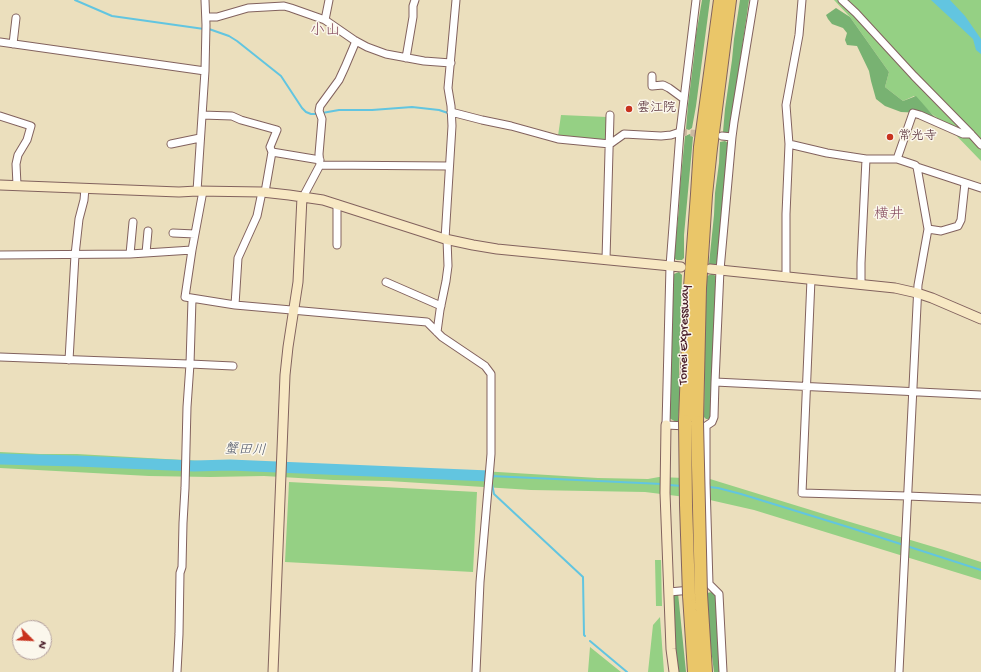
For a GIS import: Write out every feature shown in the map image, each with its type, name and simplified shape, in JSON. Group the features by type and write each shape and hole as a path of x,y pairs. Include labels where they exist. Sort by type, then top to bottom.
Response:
{"highway":[{"name":"Tomei Expressway","path":"696,423 690,287 700,147 720,0"},
{"name":"Tomei Expressway","path":"694,672 696,423 700,288 706,195 730,0"},
{"name":"Tomei Expressway","path":"695,594 706,672"}],"street":[{"path":"205,0 205,72 200,138 200,191 185,297 234,305 427,322 442,337 485,366 492,374 491,454 480,582 476,672"},
{"path":"325,20 329,0"},
{"path":"406,58 415,0"},
{"path":"437,332 448,266 446,239 452,126 448,88 456,0"},
{"path":"674,672 671,649 665,493 670,266 680,132 696,0"},
{"path":"666,425 712,422 714,417 720,270 732,137 754,0"},
{"path":"786,277 786,214 789,144 786,105 799,35 802,0"},
{"path":"842,0 981,145"},
{"path":"206,17 217,18 248,8 284,6 325,20 356,41 386,54 424,61 451,63"},
{"path":"13,44 16,18"},
{"path":"273,672 285,375 298,282 303,197 320,162 322,119 319,111 320,106 339,80 356,41"},
{"path":"0,42 205,72"},
{"path":"652,76 652,86 663,85 684,99"},
{"path":"451,112 558,139 610,144 624,134 661,136 680,132"},
{"path":"898,159 913,113 962,134 971,134"},
{"path":"202,115 232,116 277,130 270,147 272,152 264,192 257,216 238,258 234,305"},
{"path":"606,259 610,115"},
{"path":"0,116 31,126 27,140 18,155 16,164 17,185"},
{"path":"722,136 732,137"},
{"path":"171,144 200,138"},
{"path":"789,144 827,153 866,159 898,159 917,167 981,188"},
{"path":"272,152 320,162 449,166"},
{"path":"861,284 866,159"},
{"path":"899,672 917,293 928,230 917,167"},
{"path":"928,230 941,231 958,226 961,220 965,183"},
{"path":"0,184 179,192 264,192 323,200 446,239 473,245 497,249 681,267"},
{"path":"69,360 75,255 79,219 84,200 85,188"},
{"path":"337,204 337,245"},
{"path":"130,254 133,222"},
{"path":"146,253 148,231"},
{"path":"174,233 195,234"},
{"path":"0,255 130,254 192,250"},
{"path":"710,269 895,288 932,298 981,319"},
{"path":"811,280 802,493 981,499"},
{"path":"386,282 441,306"},
{"path":"177,672 192,299"},
{"path":"0,357 233,366"},
{"path":"715,382 981,395"},
{"path":"696,423 706,483 709,584 718,594 723,672"},
{"path":"669,592 713,589"}],"green space":[{"path":"702,0 710,0 696,106 692,128 689,130 686,129 688,105 696,35"},
{"path":"740,0 749,0 730,132 727,134 723,132 725,109"},
{"path":"834,0 981,0 981,161 949,128 914,96 903,101 885,87 889,72 850,17"},
{"path":"836,8 850,17 889,72 885,87 903,101 916,96 943,125 922,113 901,112 885,106 876,99 869,71 857,46 847,45 845,40 847,33 843,28 832,24 826,15"},
{"path":"561,115 607,117 606,141 558,136"},
{"path":"690,134 693,137 684,235 684,258 682,260 677,260 674,257 685,136"},
{"path":"725,141 728,143 717,266 709,264 720,142"},
{"path":"679,272 682,275 679,373 680,396 678,423 669,418 669,401 674,274"},
{"path":"712,274 716,276 712,375 713,416 706,419 704,417 707,276"},
{"path":"0,452 481,471 598,478 648,479 659,477 710,479 981,562 981,580 754,510 710,500 645,492 531,490 389,481 333,480 264,476 149,476 0,468"},
{"path":"289,482 477,492 473,572 285,562"},
{"path":"655,560 661,560 662,606 656,606"},
{"path":"669,592 678,593 686,672 677,672"},
{"path":"712,592 719,594 725,672 714,672 705,602 707,593"},
{"path":"660,617 664,672 648,672 653,625"},
{"path":"590,647 621,672 588,672"}],"water":[{"path":"931,0 950,0 965,16 981,39 981,54 976,50 973,39"}],"waterway":[{"path":"75,0 112,16 204,29"},
{"path":"209,29 229,36 237,41 281,76 306,112 318,114"},
{"path":"322,113 339,110 372,110 412,107 439,110 448,113"},
{"name":"蟹田川","path":"0,459 194,466 230,465 489,476"},
{"path":"491,476 662,484"},
{"path":"492,484 494,494 583,577 585,636"},
{"path":"669,485 682,486"},
{"path":"709,487 741,494 981,570"},
{"path":"590,641 627,672"}],"tunnel":[{"path":"680,132 704,134"}],"place":[{"name":"雲江院","path":"629,109"},
{"name":"常光寺","path":"890,137"}],"district":[{"name":"小山","path":"325,32"},
{"name":"横井","path":"889,216"}]}
